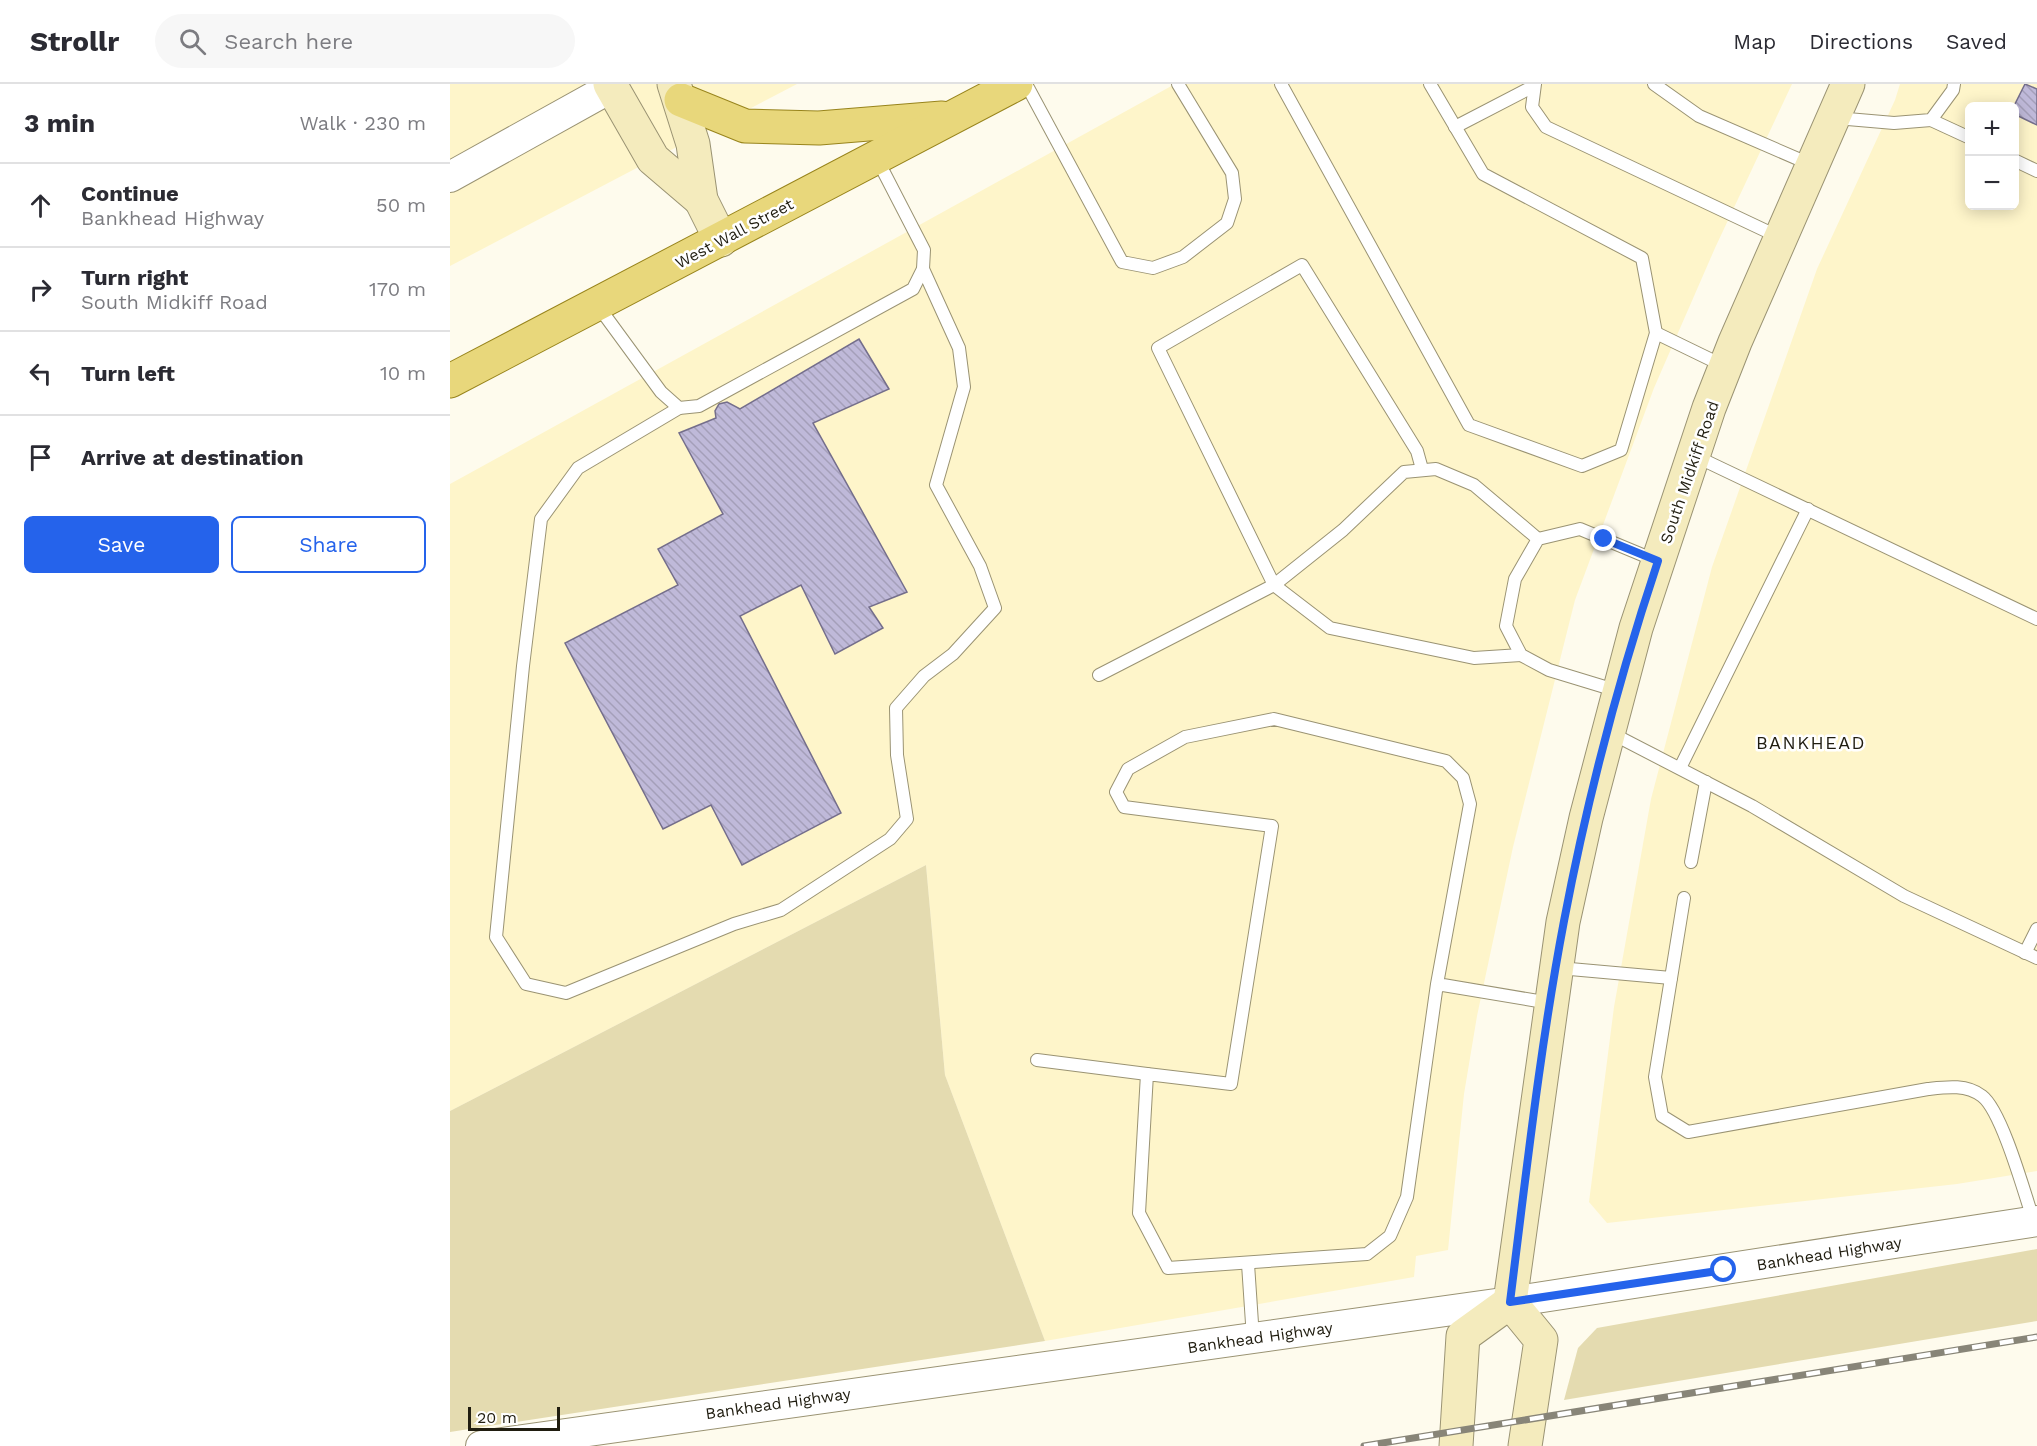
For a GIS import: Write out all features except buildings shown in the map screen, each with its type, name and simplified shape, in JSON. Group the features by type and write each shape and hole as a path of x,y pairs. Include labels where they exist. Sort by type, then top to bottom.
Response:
{"main road":[{"name":"West Wall Street","path":"450,381 1016,84"},
{"name":"South Midkiff Road","path":"1510,1302 1557,968 1581,841 1636,628 1725,367 1848,84"},
{"path":"611,86 653,159 701,200"},
{"path":"677,92 745,126 819,128 956,116"},
{"path":"677,92 693,144 701,200 721,240"},
{"path":"1456,1446 1463,1336 1510,1302 1541,1340 1525,1446"}],"street":[{"path":"451,174 611,86"},
{"name":"Bankhead Highway","path":"481,1446 1510,1302 2035,1221"}],"lane":[{"path":"1026,84 1122,262 1153,268 1183,257 1227,223 1235,199 1232,173 1178,84"},
{"path":"1281,84 1469,425 1582,466 1621,450 1656,333 1642,258 1483,174 1430,84"},
{"path":"1654,84 1699,116 1813,166"},
{"path":"1931,120 1953,90 1954,84"},
{"path":"1455,127 1534,85"},
{"path":"1534,85 1532,106 1546,126 1781,238"},
{"path":"1834,118 1894,123 1931,120 1965,136"},
{"path":"876,158 924,250 923,269 913,289 699,406 679,408 578,468 541,519 522,666 496,937 526,984 566,993 734,924 781,909 890,839 907,819 897,754 896,708 924,676 953,654 995,608 980,566 936,484 964,387 960,348 923,269"},
{"path":"2019,162 2037,171"},
{"path":"1422,469 1417,451 1302,265 1158,348 1274,585 1330,628 1474,658 1521,655 1549,670 1619,692"},
{"path":"597,304 661,392 679,408"},
{"path":"1656,333 1725,367"},
{"path":"1694,455 2037,620"},
{"path":"1099,675 1274,585 1343,530 1404,472 1436,469 1474,485 1538,538"},
{"path":"1680,768 1808,509"},
{"path":"1521,655 1506,626 1515,579 1538,538 1580,529 1658,561"},
{"path":"1037,1060 1232,1084 1272,826 1124,807 1116,792 1128,769 1185,737 1274,719 1446,761 1462,778 1470,804 1437,984 1407,1197 1390,1236 1367,1254 1168,1268 1139,1213 1147,1074"},
{"path":"1609,732 1706,782 1904,896 2037,958"},
{"path":"1691,862 1706,782"},
{"path":"1684,898 1655,1077 1662,1116 1688,1132 1928,1089 1960,1086 1983,1096 2006,1135 2035,1221"},
{"path":"2025,953 2037,929"},
{"path":"1557,968 1671,978"},
{"path":"1437,984 1551,1004"},
{"path":"1248,1264 1253,1338"}],"shaded area":[{"path":"450,84 797,84 450,266"},
{"path":"1175,84 1792,84 1715,248 1654,388 1575,600 1513,847 1477,1016 1464,1094 1448,1250 1416,1256 1414,1277 1045,1341 945,1075 926,865 450,1111 450,484"},
{"path":"1900,84 2037,84 2037,1171 1957,1184 1607,1223 1589,1202 1614,1007 1651,799 1712,567 1817,269 1895,100"},
{"path":"926,865 945,1075 1045,1341 450,1432 450,1111"},
{"path":"2037,1249 2037,1321 1564,1400 1578,1348 1597,1328"}],"railway":[{"path":"1364,1446 2037,1337"}],"district":[{"name":"BANKHEAD","path":"1811,743"}],"route":[{"path":"1604,539 1658,561 1636,628 1612,717 1586,818 1563,922 1528,1158 1510,1302 1724,1270"}]}
